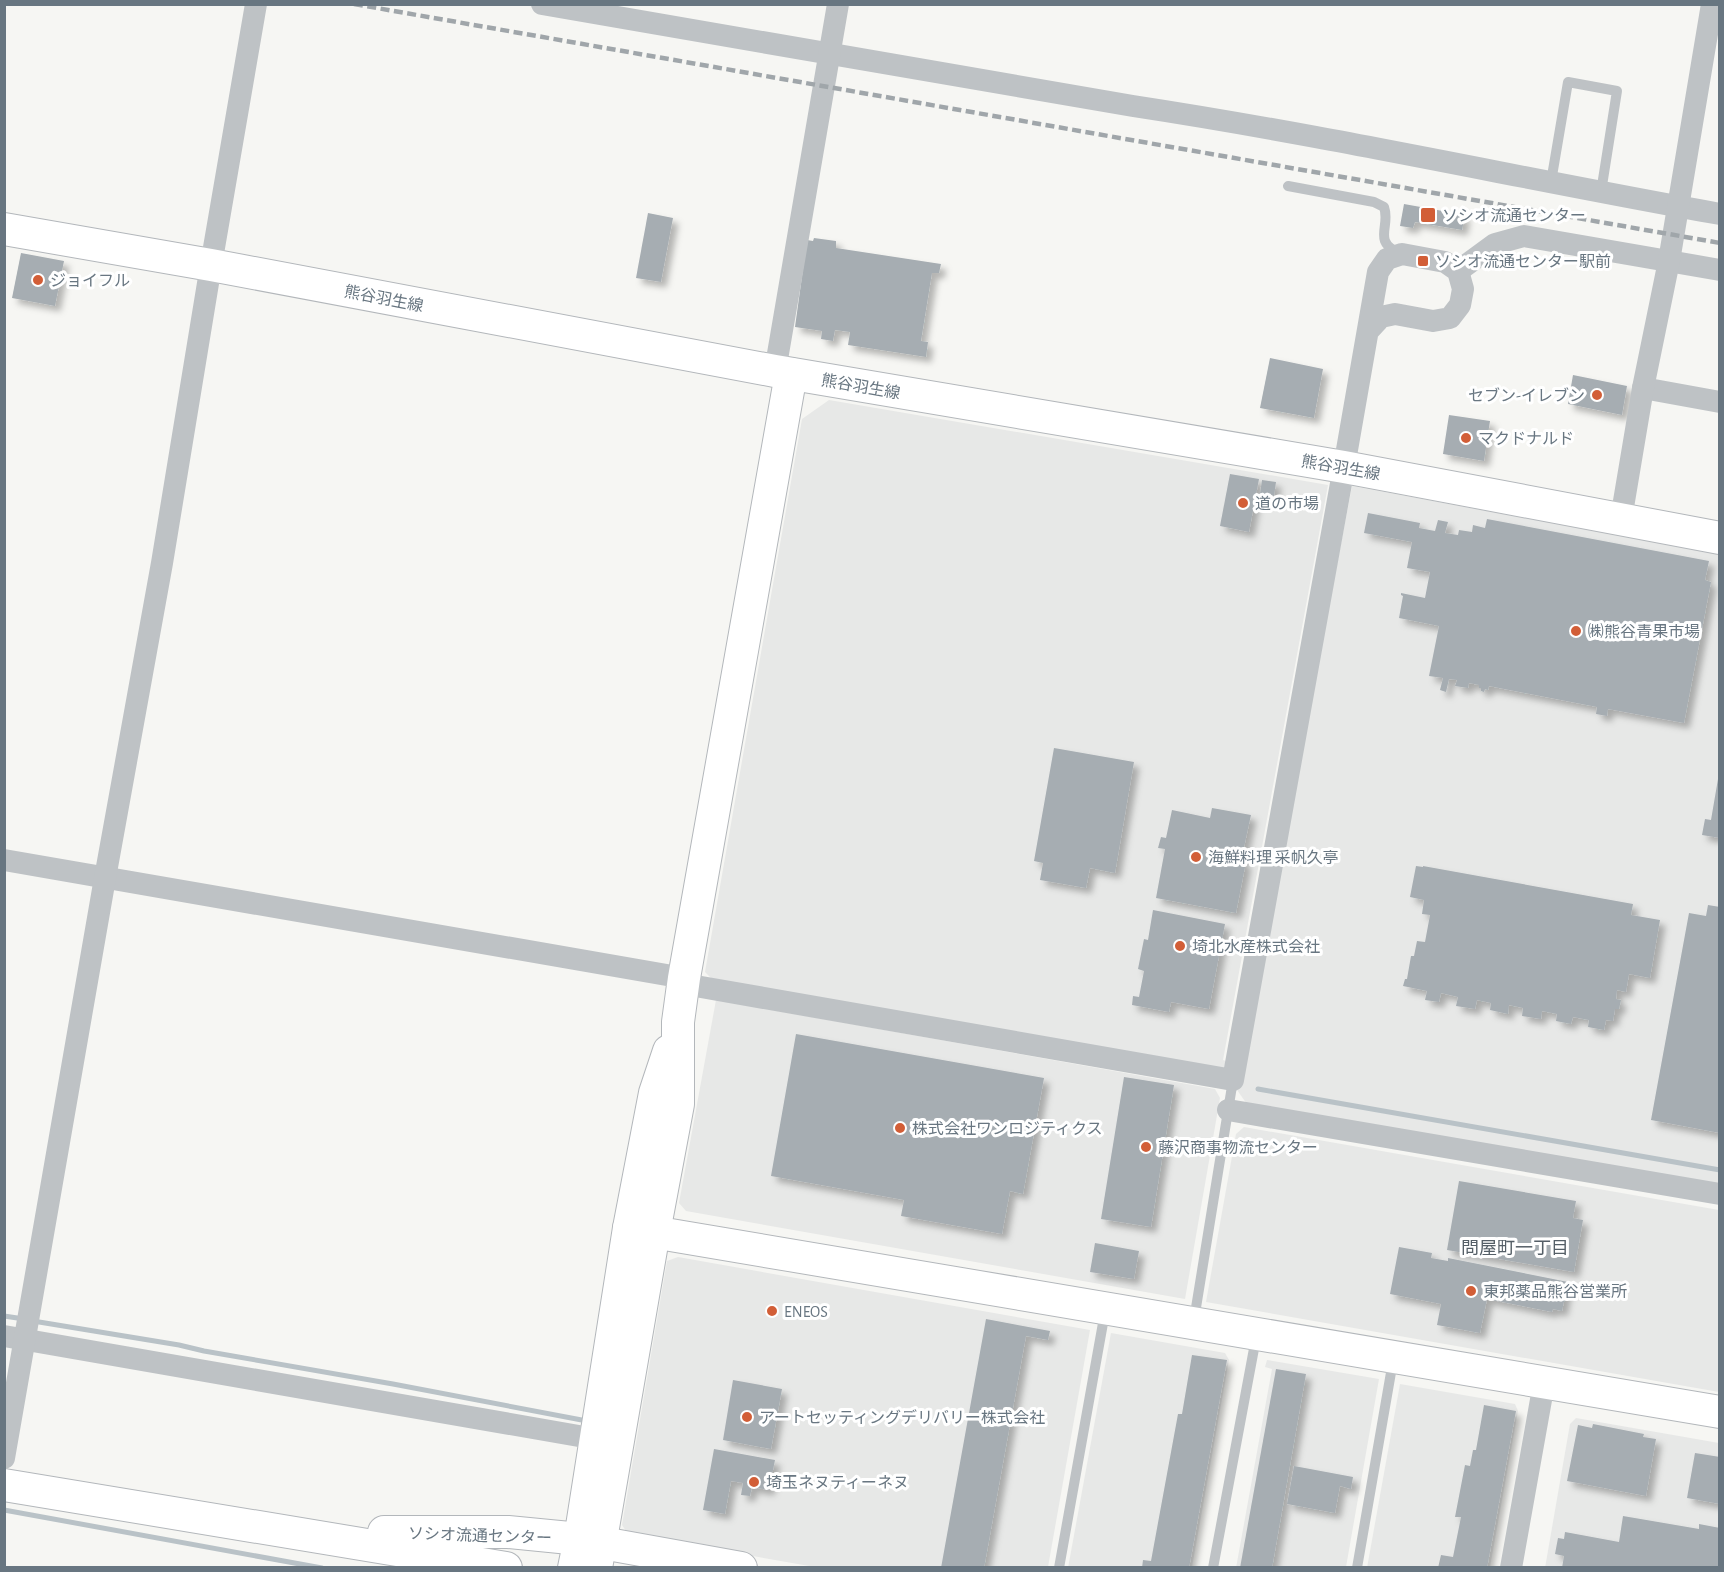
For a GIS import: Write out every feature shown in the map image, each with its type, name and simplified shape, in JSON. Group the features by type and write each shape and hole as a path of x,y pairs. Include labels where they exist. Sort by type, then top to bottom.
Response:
{"street":[{"path":"542,4 1121,105 1203,117 1454,162 1719,214"},
{"path":"588,1554 596,1439 641,1230 678,1104 678,1022 783,373 838,4"},
{"path":"1621,519 1643,388 1679,206 1712,4"},
{"path":"4,1458 18,1336 30,1307 162,563 256,5"},
{"name":"熊谷羽生線","path":"4,229 211,265 783,373 1344,468 1719,537"},
{"path":"1458,271 1495,244 1524,236 1719,270"},
{"path":"4,860 1233,1080 1378,272 1387,259 1402,254 1445,262 1458,271 1463,289 1460,305 1450,318 1433,321 1395,314 1381,317 1369,330"},
{"path":"1643,388 1719,402"},
{"path":"1228,1110 1719,1194"},
{"path":"641,1230 1719,1412"},
{"path":"588,1554 641,1230"},
{"path":"18,1336 596,1439"},
{"path":"1511,1568 1544,1383"},
{"path":"4,1485 506,1568"},
{"name":"ソシオ流通センター","path":"287,1532 508,1532 588,1554 741,1568"}],"lane":[{"path":"1551,182 1568,82 1617,90 1601,192"},
{"path":"1288,186 1374,202 1384,207 1386,214 1383,234 1385,243 1391,250 1402,254"},
{"path":"1193,1323 1233,1080"},
{"path":"1059,1568 1105,1309"},
{"path":"1213,1568 1257,1334"},
{"path":"1357,1568 1394,1357"}],"shaded area":[{"path":"829,400 1328,485 1223,1060 1226,1061 1223,1072 712,979 705,972 802,419"},
{"path":"1352,486 1719,554 1719,1189 1249,1107 1237,1090"},
{"path":"716,1000 1215,1089 1220,1098 1185,1299 686,1211 679,1203"},
{"path":"1244,1127 1719,1210 1719,1392 1206,1302 1236,1134"},
{"path":"678,1257 1090,1330 1048,1567 815,1567 628,1534 622,1525 667,1261"},
{"path":"1111,1333 1225,1353 1229,1360 1192,1567 1068,1568"},
{"path":"1267,1360 1379,1379 1346,1567 1236,1568 1272,1369 1265,1367"},
{"path":"1400,1384 1515,1404 1518,1411 1490,1567 1367,1568"},
{"path":"1576,1418 1719,1443 1719,1567 1545,1568 1570,1424"}],"building":[{"path":"1404,204 1465,215 1462,230 1415,222 1413,228 1400,226"},
{"path":"648,213 673,218 661,282 636,278"},
{"path":"814,238 836,241 836,248 941,264 939,273 932,273 921,341 928,342 926,357 848,345 850,332 835,330 833,341 821,339 822,331 795,327 807,240 813,241"},
{"path":"21,253 64,261 55,306 12,298"},
{"path":"1270,358 1323,369 1314,418 1260,408"},
{"name":"セブン-イレブン","path":"1573,375 1627,386 1622,415 1568,404"},
{"name":"マクドナルド","path":"1449,415 1490,421 1484,461 1443,454"},
{"path":"1230,474 1259,479 1249,532 1220,526"},
{"path":"1262,480 1276,482 1274,496 1260,494"},
{"path":"1368,513 1420,523 1419,528 1435,531 1438,520 1448,522 1445,533 1458,535 1459,530 1472,532 1473,525 1485,528 1487,519 1709,561 1705,580 1711,582 1684,723 1608,709 1607,716 1596,714 1597,707 1489,686 1484,692 1481,691 1479,685 1469,683 1468,688 1455,686 1457,680 1449,679 1446,692 1440,690 1443,678 1429,676 1439,626 1399,618 1403,596 1401,593 1425,598 1430,572 1407,568 1412,542 1364,533"},
{"path":"1054,748 1134,762 1115,873 1090,868 1086,888 1040,880 1043,863 1034,861"},
{"path":"1718,779 1720,779 1720,838 1702,835 1705,819 1711,820"},
{"path":"1212,808 1251,815 1241,861 1246,862 1236,913 1156,898 1165,849 1158,848 1161,837 1166,838 1172,810 1210,818"},
{"path":"1416,866 1633,904 1631,915 1660,920 1650,978 1629,974 1626,992 1617,990 1616,999 1621,1000 1619,1009 1615,1009 1613,1021 1606,1020 1604,1030 1588,1027 1589,1020 1573,1017 1571,1024 1556,1021 1557,1014 1542,1011 1541,1019 1522,1016 1523,1008 1509,1005 1508,1014 1490,1010 1491,1003 1477,1000 1475,1009 1456,1006 1458,997 1441,993 1439,1002 1425,1000 1427,991 1403,986 1417,941 1425,942 1430,915 1422,914 1424,900 1410,897"},
{"path":"1708,905 1720,907 1720,1133 1651,1120 1689,913 1706,916"},
{"path":"1153,910 1225,924 1209,1009 1171,1002 1169,1012 1132,1005 1133,996 1139,997 1144,971 1138,969 1144,939 1148,940"},
{"path":"796,1034 1044,1078 1023,1194 1010,1191 1002,1234 901,1216 904,1200 771,1176"},
{"path":"1124,1077 1174,1085 1151,1227 1101,1219"},
{"path":"1459,1181 1576,1201 1573,1218 1583,1220 1574,1272 1447,1250"},
{"path":"1095,1243 1139,1251 1134,1279 1090,1272"},
{"path":"1399,1247 1432,1253 1431,1258 1448,1261 1448,1258 1568,1282 1562,1311 1553,1309 1552,1312 1487,1299 1480,1333 1437,1325 1441,1304 1390,1294"},
{"path":"986,1319 1050,1331 1048,1340 1026,1336 984,1568 941,1568"},
{"path":"1192,1355 1227,1360 1189,1568 1142,1568 1143,1560 1151,1561 1178,1414 1182,1414"},
{"path":"1276,1369 1306,1374 1272,1568 1240,1568"},
{"path":"733,1380 782,1389 771,1449 723,1440"},
{"path":"1484,1405 1516,1411 1487,1568 1438,1568 1441,1555 1453,1557 1461,1517 1455,1517 1465,1465 1470,1466 1473,1450 1476,1450"},
{"path":"1593,1424 1644,1434 1643,1437 1656,1439 1646,1496 1567,1481 1578,1425 1592,1428"},
{"name":"埼玉ネヌティーネヌ","path":"714,1449 775,1460 769,1490 752,1487 750,1496 741,1495 743,1483 731,1481 725,1514 703,1510"},
{"path":"1695,1453 1720,1457 1720,1504 1687,1498"},
{"path":"1294,1466 1353,1477 1351,1489 1340,1486 1335,1513 1287,1504"},
{"path":"1623,1516 1699,1529 1699,1524 1720,1528 1720,1568 1562,1568 1564,1556 1555,1554 1558,1538 1564,1539 1565,1532 1619,1542"}],"waterway":[{"path":"1258,1089 1720,1170"},
{"path":"4,1316 24,1319"},
{"path":"33,1321 179,1345 587,1421"},
{"path":"4,1510 322,1568"}],"railway":[{"path":"354,4 1720,243"}],"place":[{"name":"ソシオ流通センター","path":"1428,215"},
{"name":"ソシオ流通センター駅前","path":"1423,261"},
{"name":"ジョイフル","path":"38,280"},
{"name":"セブン-イレブン","path":"1597,395"},
{"name":"マクドナルド","path":"1466,438"},
{"name":"道の市場","path":"1243,503"},
{"name":"㈱熊谷青果市場","path":"1576,631"},
{"name":"海鮮料理 采帆久亭","path":"1196,857"},
{"name":"埼北水産株式会社","path":"1180,946"},
{"name":"株式会社ワンロジティクス","path":"900,1128"},
{"name":"藤沢商事物流センター","path":"1146,1147"},
{"name":"東邦薬品熊谷営業所","path":"1471,1291"},
{"name":"ENEOS","path":"772,1311"},
{"name":"アートセッティングデリバリー株式会社","path":"747,1417"},
{"name":"埼玉ネヌティーネヌ","path":"754,1482"}],"district":[{"name":"問屋町一丁目","path":"1515,1248"}]}
